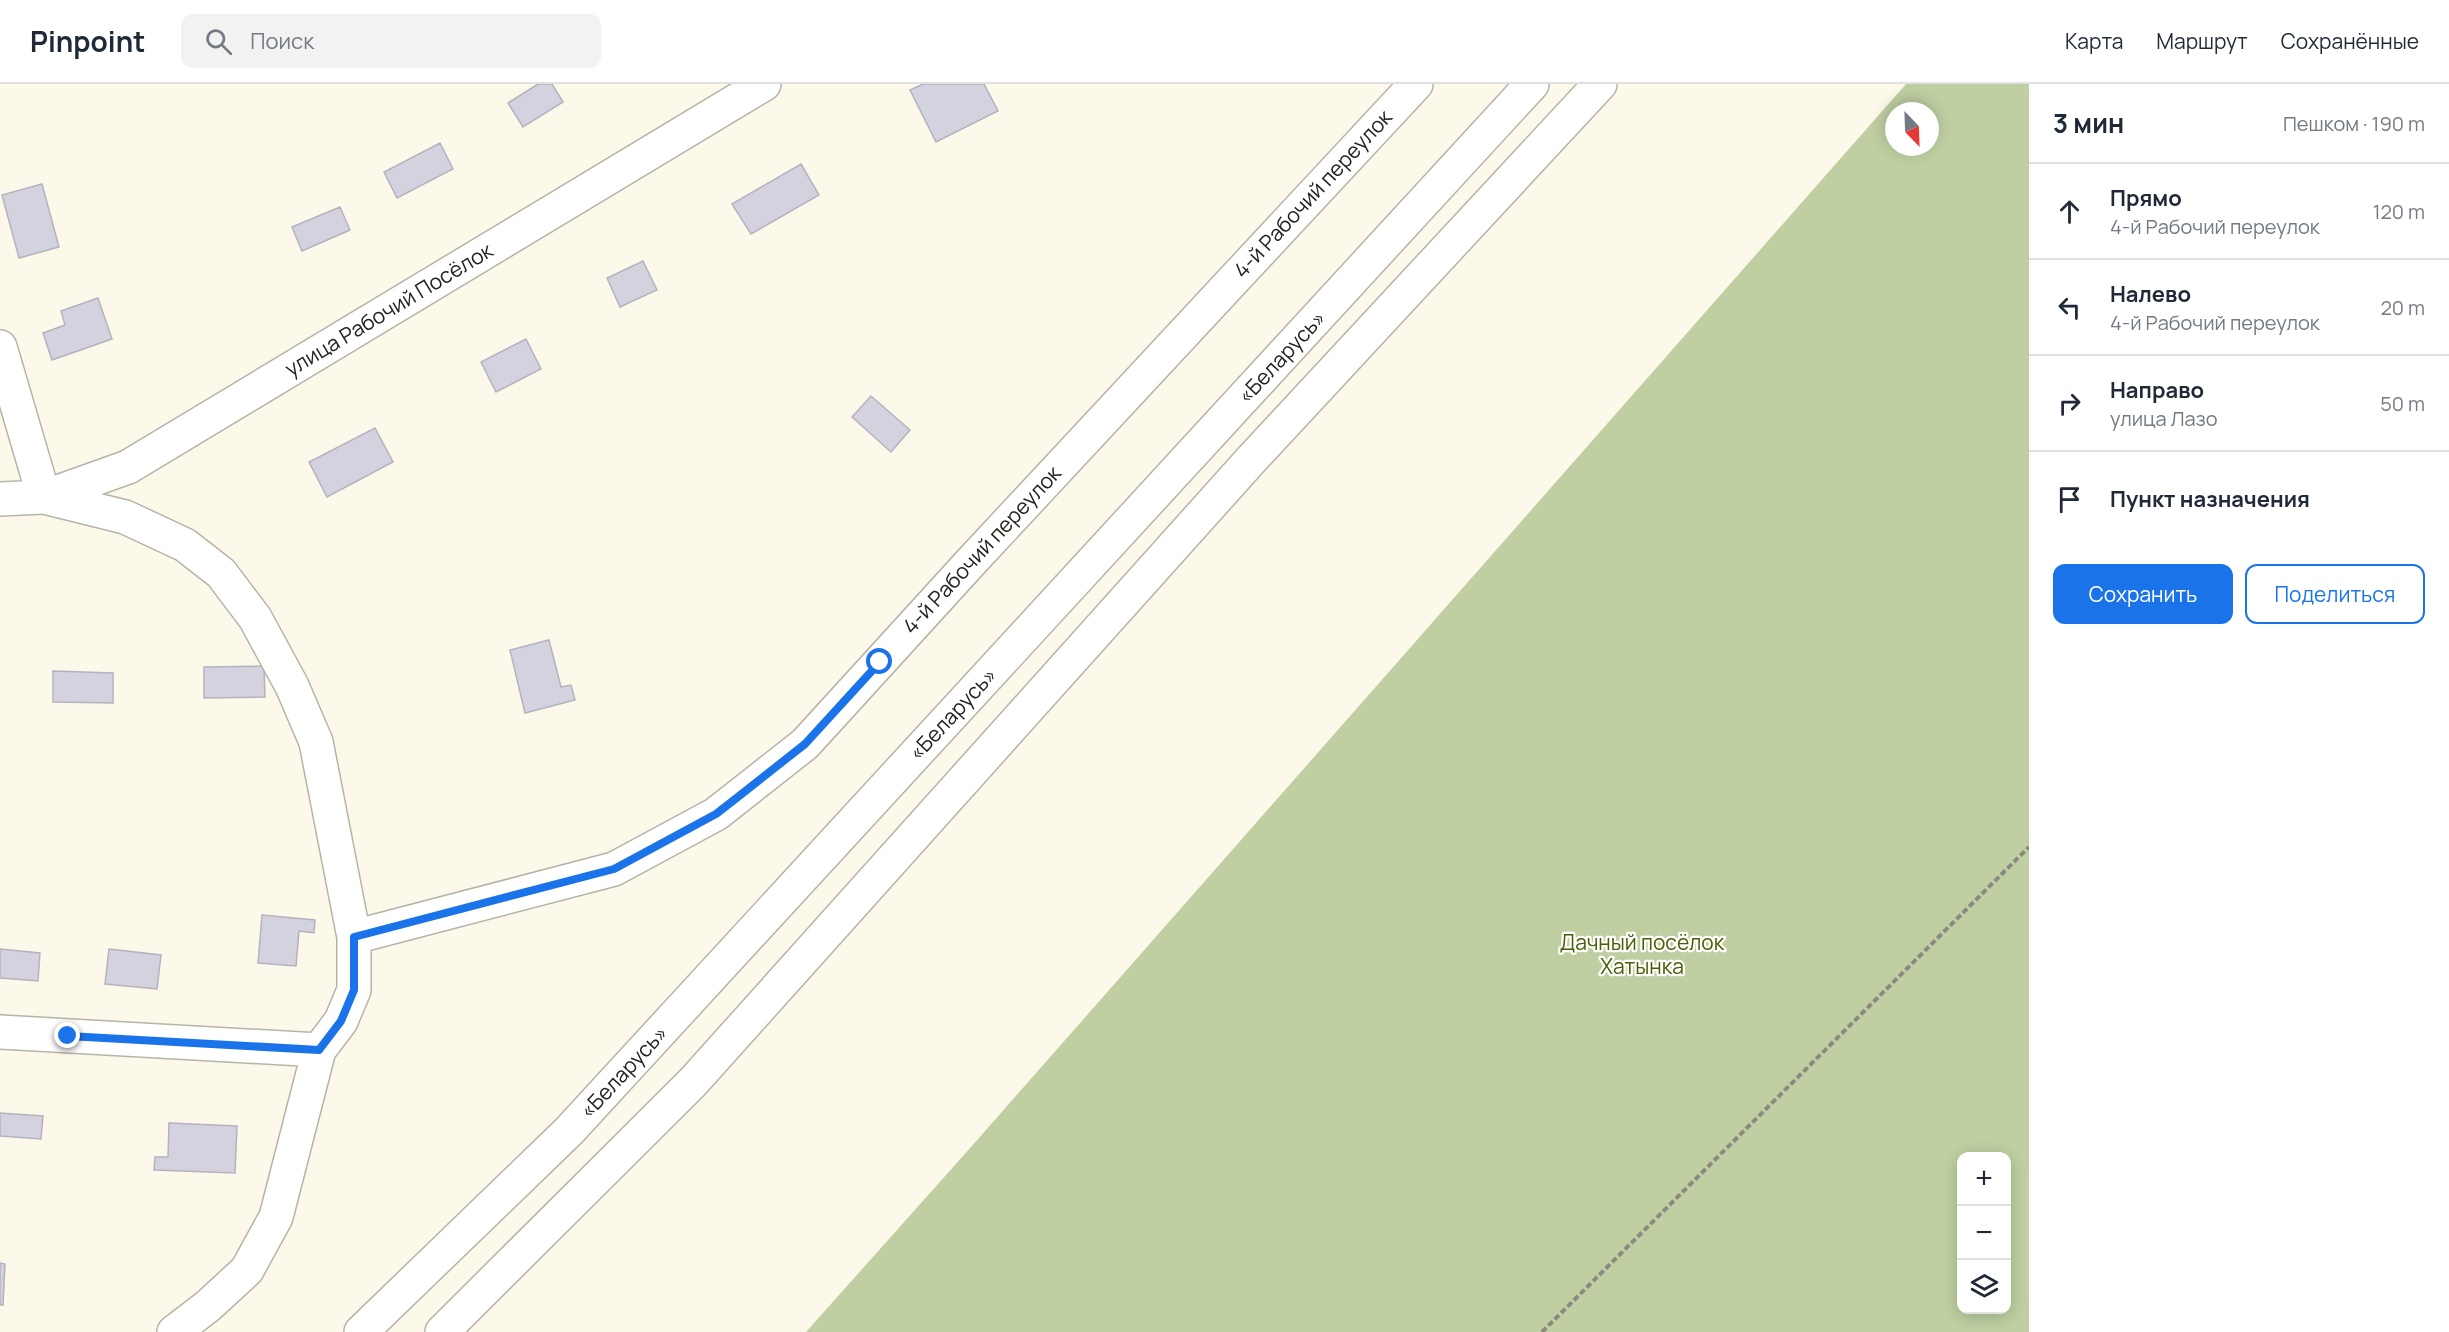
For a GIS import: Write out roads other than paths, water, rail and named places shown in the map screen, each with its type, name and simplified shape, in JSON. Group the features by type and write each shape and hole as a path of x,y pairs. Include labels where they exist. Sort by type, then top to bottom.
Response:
{"main road":[{"name":"улица Рабочий Посёлок","path":"0,499 44,497 128,467 764,84"},
{"name":"4-й Рабочий переулок","path":"354,937 614,869 716,814 805,744 970,563 1416,84"},
{"name":"«Беларусь»","path":"360,1332 569,1131 1532,84"},
{"path":"442,1332 693,1082 1250,461 1600,84"},
{"path":"0,347 44,497 125,517 185,545 221,573 255,618 292,686 316,742 354,937 354,990 341,1021 319,1050 276,1217 247,1270 208,1306 174,1332"},
{"path":"0,1032 319,1050"}],"park label":[{"name":"Дачный посёлок Хатынка","path":"1642,955"}]}
